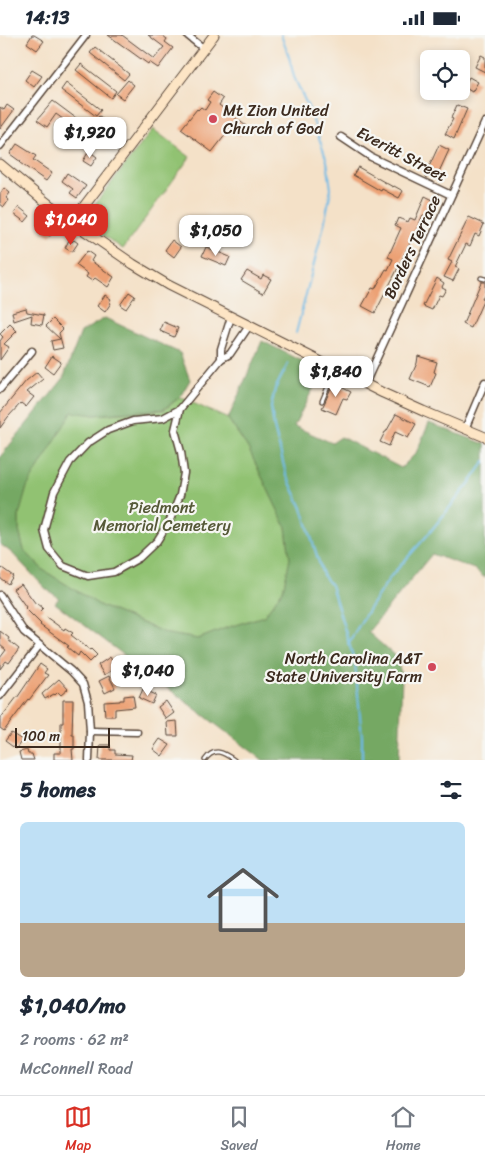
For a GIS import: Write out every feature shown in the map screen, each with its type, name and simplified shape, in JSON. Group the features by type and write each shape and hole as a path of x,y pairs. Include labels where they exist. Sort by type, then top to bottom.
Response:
{"street":[{"path":"0,146 86,35"},
{"path":"187,35 203,48"},
{"path":"72,222 214,35"},
{"name":"Borders Terrace","path":"365,384 485,122"},
{"name":"Everitt Street","path":"341,137 371,157 451,195"},
{"path":"0,165 72,222 145,272 175,289 365,384 485,437"},
{"path":"221,359 231,317"},
{"path":"180,409 175,430 184,473 180,495 170,520 157,541 139,557 114,572 88,577 63,566 49,549 44,529 54,492 70,463 88,443 108,430 133,421 163,418 180,409 221,359 230,354 249,326"},
{"path":"0,389 32,351"},
{"path":"466,429 485,382"},
{"path":"0,595 24,633 71,671 83,684 88,702 89,760"},
{"path":"0,696 39,646"},
{"path":"90,731 137,732"}],"lane":[{"path":"322,401 336,369"},
{"path":"205,760 212,753 218,752 234,760"}],"green space":[{"path":"153,129 190,157 123,249 86,224 85,217"},
{"path":"105,318 180,353 190,380 180,397 164,409 94,415 72,412 27,487 19,515 19,531 24,550 43,570 101,606 168,634 198,639 264,616 283,590 290,559 286,527 248,448 228,419 262,341 322,371 294,426 332,443 341,437 401,468 416,453 429,423 485,444 485,578 474,569 432,554 368,632 396,657 402,676 399,760 263,760 55,603 59,598 46,589 12,553 0,544 0,457 63,379 81,332"},
{"name":"Piedmont Memorial Cemetery","path":"180,397 228,419 248,448 286,527 290,559 283,590 264,616 198,639 168,634 101,606 43,570 24,550 19,531 19,515 27,487 72,411 94,415 164,410"}],"building":[{"path":"32,35 44,41 37,50 27,43"},
{"path":"108,35 122,35 154,59 164,47 148,35 162,35 167,39 165,42 173,48 158,68 149,62 148,64"},
{"path":"95,47 129,74 124,80 90,53"},
{"path":"481,55 485,57 485,72 475,67"},
{"path":"81,64 116,91 111,98 76,70"},
{"path":"32,70 42,76 34,87 25,80"},
{"path":"470,78 478,82 472,92 470,91"},
{"path":"128,80 134,85 123,99 116,94"},
{"path":"66,83 101,110 96,116 61,90"},
{"name":"Mt Zion United Church of God","path":"213,92 223,99 219,105 246,126 239,136 230,129 212,152 181,129 197,109 201,107 205,110 210,102 207,100"},
{"path":"53,101 88,127 83,134 56,114 47,127 37,120"},
{"path":"7,105 14,110 0,129 0,107 4,110"},
{"path":"457,105 467,109 454,139 445,134 453,119 451,118"},
{"path":"99,116 105,121 94,135 88,130"},
{"path":"17,144 36,156 33,160 52,173 46,181 10,154"},
{"path":"439,145 449,150 438,174 428,169"},
{"path":"89,151 97,157 91,166 83,161"},
{"path":"358,167 403,191 399,198 382,189 381,191 353,175"},
{"path":"67,173 86,186 77,198 70,193 73,189 62,181"},
{"path":"4,188 10,193 6,198 9,200 4,207 0,204 0,194"},
{"path":"425,196 433,200 426,216 423,215 375,313 362,306 372,288 375,289 386,269 388,270 393,259 388,257 401,228 395,225 398,218 408,222 410,218 415,220"},
{"path":"19,207 30,216 25,222 14,214"},
{"path":"469,217 484,224 479,236 475,234 470,246 466,244 455,267 459,269 453,281 444,277 452,262 448,260"},
{"path":"51,221 58,226 50,236 43,231"},
{"path":"69,240 72,242 74,240 78,243 72,252 65,248"},
{"path":"172,240 181,247 174,257 165,250"},
{"path":"206,247 230,257 226,266 202,256"},
{"path":"87,251 94,256 91,261 114,277 108,287 95,278 92,281 86,277 88,274 76,265"},
{"path":"247,271 261,279 263,275 271,279 263,293 241,280"},
{"path":"437,278 444,283 442,287 446,289 442,296 439,295 432,310 423,306"},
{"path":"481,282 485,282 485,293 482,298 484,299 471,328 463,324"},
{"path":"129,292 135,296 126,309 120,305"},
{"path":"105,295 111,299 109,302 111,303 105,312 97,306"},
{"path":"26,308 27,312 44,315 42,325 31,323 32,315 14,321 12,312"},
{"path":"53,319 63,329 59,333 63,348 53,350 51,341 60,339 46,326"},
{"path":"164,322 178,328 174,337 160,331"},
{"path":"10,324 17,331 4,344 9,347 0,360 0,341 3,337 0,334"},
{"path":"52,356 61,362 53,373 45,367"},
{"path":"418,356 437,362 434,372 436,373 430,387 410,379"},
{"path":"37,372 43,379 27,392 34,397 26,407 21,403 0,428 0,413 26,381"},
{"path":"333,383 351,392 347,399 343,398 336,414 322,408"},
{"path":"396,414 416,424 408,438 395,432 389,446 380,442"},
{"path":"2,568 13,576 8,584 0,578"},
{"path":"21,584 36,604 43,608 40,611 46,617 64,630 65,628 73,633 71,635 97,655 90,662 80,652 78,656 67,647 69,646 40,625 25,608 13,589"},
{"path":"0,631 19,649 9,663 6,661 0,669 0,658 6,650 0,645"},
{"path":"110,657 116,668 104,675 98,665"},
{"path":"40,664 47,669 44,673 48,675 4,731 0,728 0,719"},
{"path":"109,676 115,688 105,693 99,681"},
{"path":"59,679 68,689 61,695 58,692 45,699 42,694"},
{"path":"143,689 156,695 152,704 139,698"},
{"path":"133,695 135,707 115,709 115,716 105,716 104,702 120,701 124,700 124,696"},
{"path":"63,700 73,700 73,760 54,760 54,753 61,753"},
{"path":"166,701 174,713 166,719 158,707"},
{"path":"177,721 178,736 168,736 167,722"},
{"path":"11,733 22,740 16,749 5,741"},
{"path":"160,739 170,745 162,756 153,749"},
{"path":"100,745 110,745 110,750 115,750 115,754 132,755 131,760 99,760"},
{"path":"27,750 28,754 32,754 34,760 21,760 19,752"}],"waterway":[{"path":"281,35 294,77 309,109 327,161 331,189 324,225 296,333"},
{"path":"288,364 275,389 271,407 274,427 286,474 302,508 323,575 331,585 355,663 362,737 362,760"},
{"path":"348,644 391,576 425,538 485,461"}],"place":[{"name":"Mt Zion United Church of God","path":"213,119"},
{"name":"North Carolina A&T State University Farm","path":"432,667"}]}
